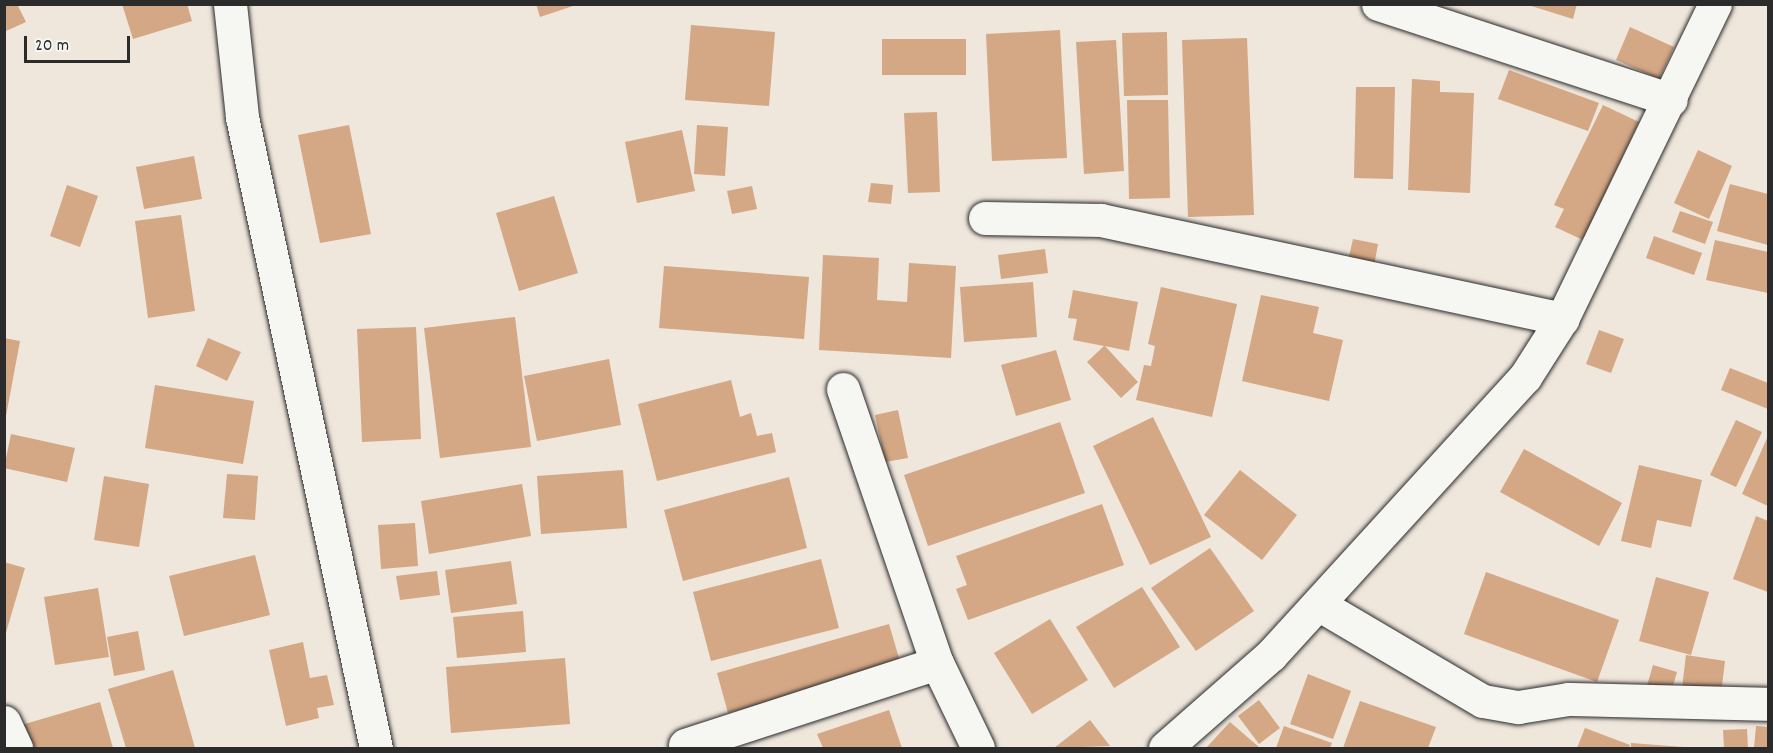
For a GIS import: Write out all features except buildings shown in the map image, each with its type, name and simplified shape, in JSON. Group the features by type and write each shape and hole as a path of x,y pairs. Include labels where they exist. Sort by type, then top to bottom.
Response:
{"street":[{"path":"230,4 242,117 376,748"},
{"path":"1378,4 1671,100"},
{"path":"1165,748 1271,655 1525,377 1562,319 1671,100 1715,4"},
{"path":"985,218 1101,220 1562,319"},
{"path":"843,389 937,663 978,748"},
{"path":"1318,604 1483,701 1518,707 1568,699 1768,704"},
{"path":"685,745 937,663"},
{"path":"4,722 16,748"}]}
